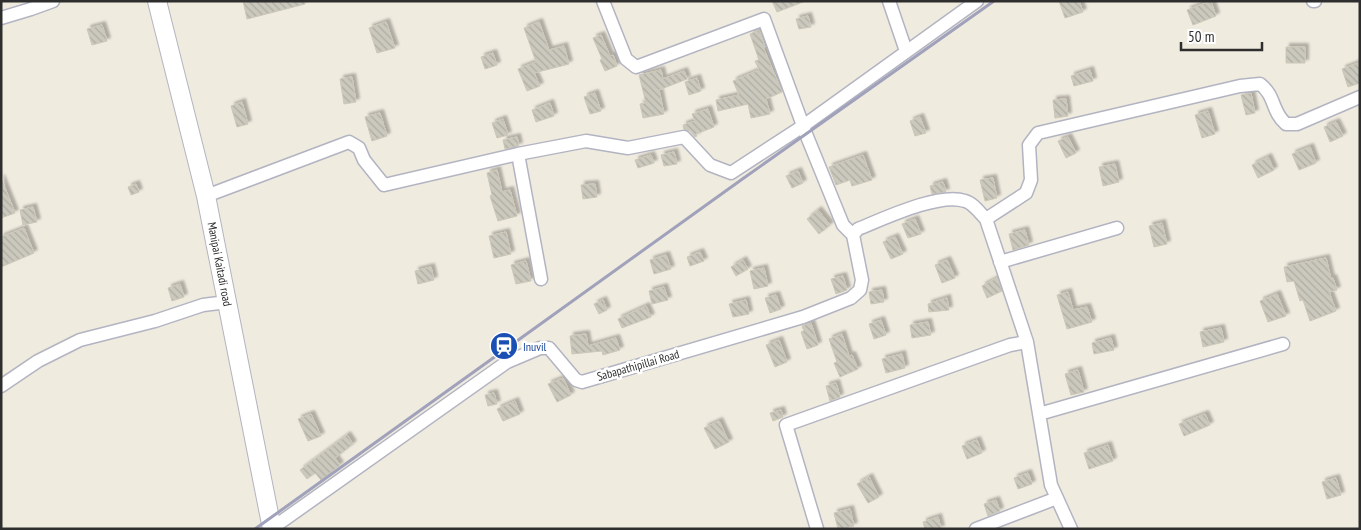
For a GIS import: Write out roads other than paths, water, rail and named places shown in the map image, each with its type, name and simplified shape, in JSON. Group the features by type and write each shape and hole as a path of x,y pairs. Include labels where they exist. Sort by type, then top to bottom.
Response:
{"main road":[{"name":"Manipai Kaitadi road","path":"157,1 206,196 271,528"}],"street":[{"path":"1,18 31,10 52,1"},
{"path":"603,1 626,59 636,67 764,19 803,126 843,225 853,235 858,229 916,205 951,199 967,201 986,219 1027,342 1051,485 1071,529"},
{"path":"889,1 906,51"},
{"path":"206,196 349,142 359,148 364,160 384,185 518,154 586,141 628,148 684,137 710,165 731,174 803,126 977,1"},
{"path":"986,219 1026,193 1031,180 1029,144 1038,133 1240,86 1260,84 1269,90 1278,117 1286,124 1297,124 1360,97"},
{"path":"518,154 541,279"},
{"path":"1000,262 1117,228"},
{"name":"Sabapathipillai Road","path":"271,528 507,362 540,348 549,348 576,380 582,382 803,316 851,298 860,290 862,280 853,235"},
{"path":"1,386 38,361 80,340 155,321 203,305 227,302"},
{"path":"817,529 786,425 1010,345 1027,342"},
{"path":"1039,414 1284,344"},
{"path":"976,529 1057,498"}],"railway":[{"path":"255,529 994,1"}],"place":[{"name":"Inuvil","path":"504,346"}]}
